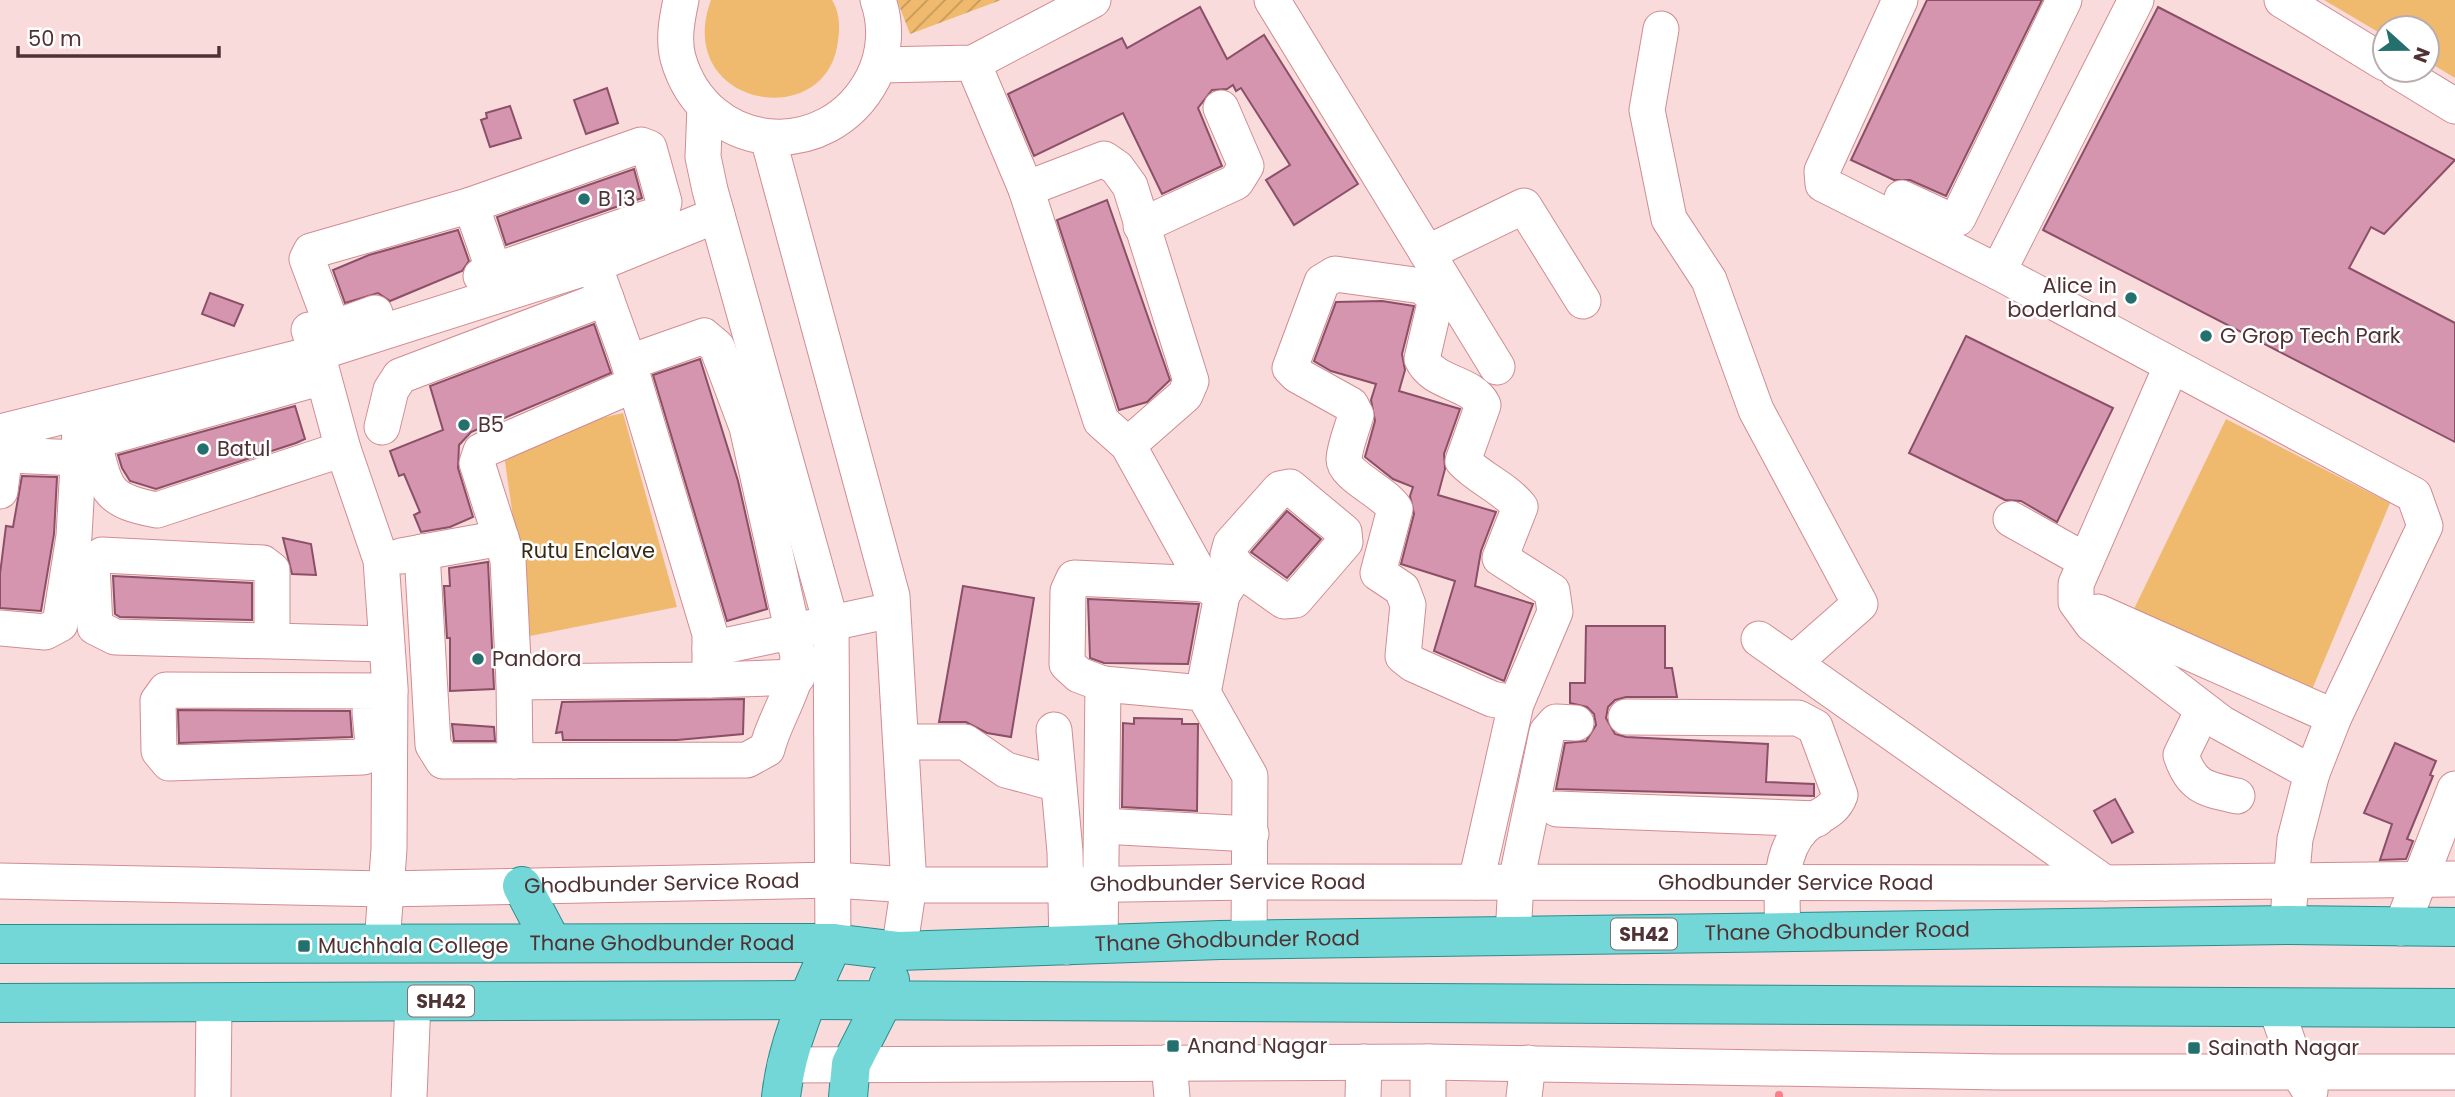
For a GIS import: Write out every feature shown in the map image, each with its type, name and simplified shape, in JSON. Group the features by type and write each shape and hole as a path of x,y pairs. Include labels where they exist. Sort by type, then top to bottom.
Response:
{"main road":[{"path":"522,886 552,943"},
{"name":"Thane Ghodbunder Road","path":"0,944 833,943 900,951 1249,940 2288,925 2401,928 2453,922"},
{"path":"783,1081 807,1000 833,943"},
{"path":"849,1081 883,1001 900,951"},
{"name":"SH42","path":"0,1003 807,1000 2455,1008"}],"street":[{"path":"681,0 675,27 678,56 688,83 705,107 734,128 768,138 804,135 837,121 863,97 880,65 884,38 878,0"},
{"path":"880,65 973,63 1093,0"},
{"path":"1272,0 1497,367"},
{"path":"1900,0 1826,161 1822,171 1823,184 1998,272 2414,495 2424,527 2334,717 2312,773 2295,839 2288,925"},
{"path":"1826,161 1945,218 1958,218 2064,0"},
{"path":"1998,272 2136,0"},
{"path":"2282,0 2371,54"},
{"path":"1661,29 1647,110 1669,219 1709,280 1756,410 1860,604 1793,663"},
{"path":"973,63 1026,189 1101,421 1128,445 1156,501 1222,583 1203,693 1250,776 1249,940"},
{"path":"2419,84 2455,106"},
{"path":"705,107 703,156 717,215 831,623 833,943"},
{"path":"1141,226 1236,182 1246,166 1221,108"},
{"path":"768,138 892,596 892,610 921,733 909,885 900,951"},
{"path":"344,449 157,510 132,505 115,497 104,485 95,447 101,439 320,365 498,282 661,214 664,202 649,148 641,145 471,205 311,251 307,259 331,323 339,326 498,282 594,265 717,215"},
{"path":"1026,189 1104,159 1118,169 1129,186 1191,381 1185,395 1128,445"},
{"path":"471,205 498,282"},
{"path":"1427,253 1524,206 1583,302"},
{"path":"284,255 381,560 386,644 373,744 363,757 170,764 159,751 158,701 166,690 379,691"},
{"path":"594,265 631,370 709,634 710,664"},
{"path":"1476,882 1516,704 1555,612 1552,591 1500,558 1520,507 1509,494 1472,471 1463,461 1483,405 1479,397 1428,372 1422,359 1437,299 1422,286 1335,274 1322,282 1290,368 1297,375 1351,405 1356,415 1344,461 1348,470 1389,499 1395,509 1378,573 1402,589 1408,605 1403,656 1413,664 1492,699 1516,704"},
{"path":"383,427 391,390 400,376 606,298"},
{"path":"398,327 415,371"},
{"path":"422,552 433,745 443,761 515,761 747,760 767,750 771,732 797,677 798,656 747,427 717,346 704,336 633,361 631,370 481,451 477,463 508,560 515,761"},
{"path":"0,432 81,412 320,365"},
{"path":"2171,367 2076,584 2076,602 2092,624 2203,710 2221,723 2312,773"},
{"path":"0,628 45,632 60,624 74,536 81,412"},
{"path":"0,491 3,468 10,455 78,458"},
{"path":"2011,519 2086,561"},
{"path":"381,560 501,538"},
{"path":"272,641 272,570 263,563 102,555 92,563 95,627 115,637 386,644"},
{"path":"1203,693 1102,684 1079,675 1067,664 1068,591 1074,578 1222,583"},
{"path":"2076,602 2334,717"},
{"path":"710,664 792,630 892,610"},
{"path":"1759,639 2105,883"},
{"path":"514,682 710,664 797,677"},
{"path":"1083,946 1100,883 1102,684"},
{"path":"379,691 389,849 382,944"},
{"path":"2203,710 2181,755 2186,771 2202,788 2237,796"},
{"path":"1626,717 1798,718 1815,727 1840,796 1835,808 1804,828 1788,852 1782,882 1783,932"},
{"path":"1513,936 1516,882 1547,732 1556,722 1576,723"},
{"path":"1054,730 1064,885 1083,946"},
{"path":"921,733 965,742 1006,770 1058,784"},
{"path":"2401,928 2455,789"},
{"path":"1557,809 1817,819"},
{"path":"1102,826 1251,834"},
{"name":"Ghodbunder Service Road","path":"0,881 385,889 834,880 909,885 1064,885 1249,881 2105,883 2455,879"},
{"path":"213,1097 214,1002"},
{"path":"409,1097 413,1002"},
{"path":"2276,1008 2306,1085"},
{"path":"783,1081 849,1081 1169,1062 1528,1063 1736,1081 2010,1085 2306,1085 2455,1072"},
{"path":"1169,1062 1172,1097"},
{"path":"1363,1097 1364,1062"},
{"path":"1428,1097 1429,1062"},
{"path":"1524,1097 1528,1063"}],"green space":[{"path":"711,0 832,0 838,15 839,31 828,71 808,89 783,97 756,96 731,84 713,64 705,36"},
{"path":"897,0 1001,0 910,34"},
{"path":"2324,0 2455,0 2455,78 2441,70 2441,14 2371,14 2371,28"},
{"name":"Rutu Enclave","path":"623,413 677,607 530,636 502,441"},
{"path":"2226,419 2390,503 2311,692 2133,611"}],"building":[{"path":"1927,0 2042,0 1946,196 1910,180 1894,180 1851,160"},
{"path":"1200,7 1227,59 1264,35 1358,184 1294,225 1266,180 1290,165 1241,88 1236,91 1233,85 1227,89 1212,90 1198,108 1222,166 1162,194 1123,113 1034,156 1008,94 1122,38 1127,48"},
{"path":"2158,7 2455,160 2384,234 2371,227 2349,268 2455,323 2455,442 2043,230"},
{"path":"607,88 618,123 586,134 574,100"},
{"path":"510,106 521,138 490,147 481,120 487,118 486,113"},
{"path":"634,169 642,198 506,245 497,217"},
{"path":"1107,200 1170,380 1147,402 1119,410 1057,220"},
{"path":"458,230 469,261 462,271 390,301 378,293 345,303 333,270 369,255"},
{"path":"210,293 243,305 234,326 202,314"},
{"path":"1382,301 1414,306 1402,354 1405,370 1399,391 1460,409 1444,454 1445,469 1438,495 1496,512 1481,551 1475,586 1533,604 1504,681 1434,651 1455,581 1401,564 1414,514 1410,496 1413,487 1393,479 1365,457 1375,421 1371,400 1376,384 1331,371 1314,361 1336,302"},
{"name":"B5","path":"594,324 611,373 471,432 459,445 458,468 473,517 450,527 421,532 414,515 420,512 404,474 399,476 390,451 443,430 430,386"},
{"path":"1966,336 2113,408 2057,522 2021,501 2005,500 1909,453"},
{"path":"700,359 738,481 767,609 727,621 653,375"},
{"name":"Batul","path":"295,406 305,439 296,443 156,489 130,481 122,468 118,455"},
{"path":"22,476 57,477 54,534 41,611 0,608 0,574 6,526 13,527"},
{"path":"1287,511 1321,539 1287,578 1251,552"},
{"path":"283,538 311,544 316,575 292,574"},
{"path":"488,562 494,689 450,691 450,638 447,638 444,586 450,586 449,568"},
{"path":"113,576 252,583 252,620 120,617 115,614"},
{"path":"963,586 1034,598 1011,737 987,733 966,722 939,722"},
{"path":"1088,599 1199,604 1188,664 1104,663 1090,658"},
{"path":"1586,626 1665,626 1665,668 1672,668 1677,697 1626,697 1615,700 1608,707 1606,718 1615,734 1626,737 1768,744 1766,782 1814,784 1814,796 1556,789 1565,743 1586,741 1596,725 1594,714 1587,707 1570,703 1570,683 1585,683"},
{"path":"744,699 743,734 677,740 563,740 562,732 556,733 562,702"},
{"path":"178,710 350,711 352,737 179,743"},
{"path":"1134,718 1182,719 1182,724 1198,724 1197,811 1122,807 1123,723 1134,724"},
{"path":"452,724 494,727 495,741 454,741"},
{"path":"2395,743 2436,761 2430,775 2433,776 2407,839 2413,841 2406,859 2380,860 2392,824 2364,813"},
{"path":"2115,799 2133,832 2112,843 2094,811"}],"place":[{"name":"B 13","path":"584,199"},
{"name":"Alice in boderland","path":"2131,298"},
{"name":"G Grop Tech Park","path":"2206,336"},
{"name":"B5","path":"464,425"},
{"name":"Batul","path":"203,449"},
{"name":"Pandora","path":"478,659"},
{"name":"Muchhala College","path":"304,946"},
{"name":"Anand Nagar","path":"1173,1046"},
{"name":"Sainath Nagar","path":"2194,1048"}]}
